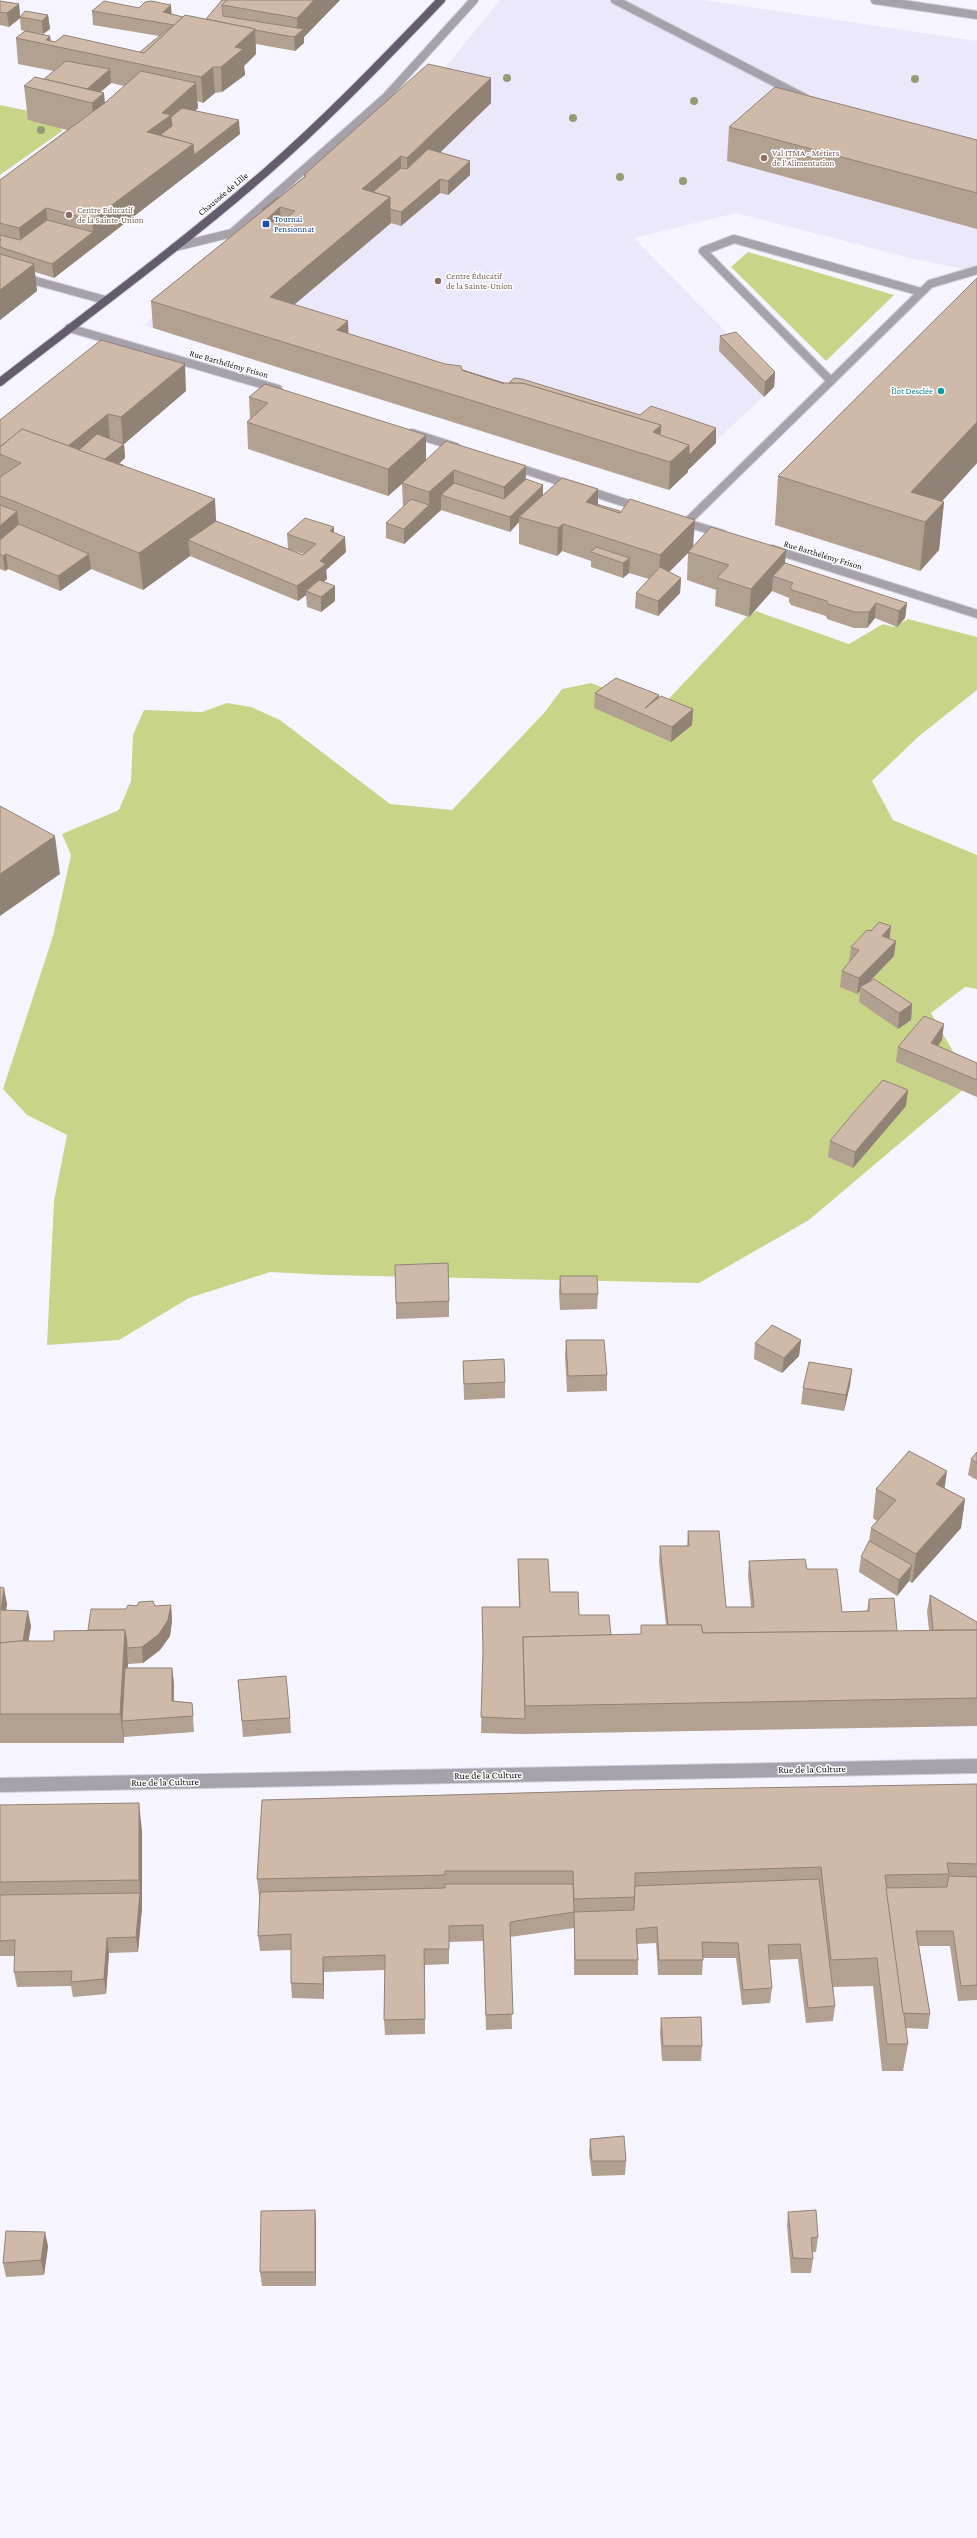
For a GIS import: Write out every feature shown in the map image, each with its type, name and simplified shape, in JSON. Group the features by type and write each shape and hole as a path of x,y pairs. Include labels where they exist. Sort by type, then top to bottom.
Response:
{"main road":[{"name":"Chaussée de Lille","path":"0,382 105,300 175,248 267,171 326,117 441,0"}],"street":[{"path":"175,248 232,233 386,97 474,0"},
{"path":"615,0 812,102"},
{"path":"875,0 977,15"},
{"path":"831,381 703,251 734,239 921,292"},
{"path":"686,523 930,284 977,270"},
{"path":"0,271 105,300"},
{"name":"Rue Barthélémy Frison","path":"69,328 290,393"},
{"path":"402,430 462,449"},
{"path":"507,464 649,510"},
{"path":"671,518 731,537"},
{"name":"Rue Barthélémy Frison","path":"761,546 977,614"},
{"name":"Rue de la Culture","path":"0,1785 977,1766"}],"shaded area":[{"path":"500,0 704,0 977,41 977,272 914,259 736,213 634,238 777,384 664,489 143,325 305,201 427,90"}],"green space":[{"path":"0,105 58,117 62,131 0,175"},
{"path":"748,252 894,295 826,361 731,267"},
{"path":"756,611 849,644 883,624 894,627 908,619 977,637 977,690 918,737 872,781 893,820 977,855 977,989 965,987 931,1013 971,1083 809,1220 699,1283 328,1275 270,1272 189,1298 119,1340 47,1345 54,1201 67,1135 27,1115 3,1089 53,936 71,855 62,834 119,810 131,781 133,735 144,710 202,712 227,703 251,707 280,720 390,804 452,810 544,713 562,689 591,683 660,708 746,617"}],"building":[{"path":"222,0 227,0 222,5 223,16 304,29 294,37 206,19"},
{"path":"227,0 314,0 297,18 222,5"},
{"path":"0,1 19,4 7,13 0,12"},
{"path":"104,1 139,8 145,2 151,1 171,5 163,12 183,17 174,25 92,11"},
{"path":"25,11 48,15 42,21 20,17"},
{"path":"185,15 255,29 235,47 243,49 221,67 213,67 201,77 16,38 25,31 50,36 46,40 55,42 64,35 144,53"},
{"path":"169,28 171,28 144,53 140,52"},
{"path":"66,61 110,69 87,89 44,79"},
{"path":"428,64 491,78 407,158 401,156 362,189 390,197 270,297 348,321 337,330 445,364 461,366 462,370 502,383 523,383 661,425 653,432 689,445 670,462 151,301 306,176 304,175","holes":["280,207 295,211 279,224 266,220"]},
{"path":"141,71 196,83 162,113 171,115 147,132 193,144 92,220 46,208 19,228 0,223 0,180 106,102"},
{"path":"35,77 104,93 92,103 24,86"},
{"path":"775,87 977,140 977,193 729,127"},
{"path":"182,108 239,120 194,155 193,144 160,135 172,126 171,117"},
{"path":"428,149 470,161 448,181 440,179 401,212 390,209 390,197 373,192 401,168 407,169"},
{"path":"277,198 278,198 262,210"},
{"path":"281,219 284,220 279,224 276,223"},
{"path":"47,220 93,232 52,264 0,247 0,235 20,240"},
{"path":"0,254 34,264 0,290"},
{"name":"Îlot Desclée","path":"977,278 977,422 911,492 944,502 925,522 778,476"},
{"path":"736,332 775,372 765,382 720,336"},
{"path":"101,340 185,364 121,417 108,414 68,446 22,429 0,447 0,420"},
{"path":"462,370 504,383 502,383"},
{"path":"514,378 522,379 640,415 651,406 716,428 689,455 689,445 660,435 661,425 523,383 509,383"},
{"path":"265,384 426,435 388,469 247,422 268,403 249,397"},
{"path":"22,429 215,499 139,553 0,496 0,477 21,463 0,454 0,447"},
{"path":"97,434 124,444 105,459 123,466 79,450"},
{"path":"446,441 526,466 504,487 454,470 429,492 402,483"},
{"path":"562,478 598,489 586,502 620,513 630,499 695,520 660,555 563,524 558,528 519,517"},
{"path":"526,479 543,485 510,517 441,495 454,483 504,499"},
{"path":"411,499 429,505 404,529 386,523"},
{"path":"596,504 620,511 620,513 595,505"},
{"path":"0,505 17,511 0,526"},
{"path":"305,518 334,527 330,531 345,537 320,561 326,564 297,586 188,540 216,521 303,555 316,544 287,534"},
{"path":"19,524 89,554 58,576 6,554 3,556 0,554 0,540"},
{"path":"711,527 786,550 751,589 717,578 729,565 688,552"},
{"path":"596,547 630,558 623,563 591,552"},
{"path":"785,563 907,603 899,611 876,603 869,612 855,612 828,604 827,601 792,590 790,587 793,583 773,576"},
{"path":"660,567 681,578 658,601 636,593"},
{"path":"319,580 335,586 321,597 306,591"},
{"path":"616,678 659,695 645,708 661,696 693,709 672,727 595,693"},
{"path":"0,806 55,836 0,874"},
{"path":"879,922 891,926 882,936 896,941 859,978 842,971 859,950 851,947 867,930 871,931"},
{"path":"874,979 912,1004 899,1013 860,987"},
{"path":"924,1016 944,1024 931,1043 977,1063 977,1080 898,1047"},
{"path":"883,1080 908,1090 855,1152 830,1141 855,1111"},
{"path":"448,1263 449,1301 396,1303 395,1265"},
{"path":"560,1276 597,1276 598,1294 561,1294"},
{"path":"772,1325 801,1340 784,1358 755,1343"},
{"path":"566,1340 604,1340 607,1375 568,1376"},
{"path":"504,1359 505,1382 464,1384 463,1361"},
{"path":"809,1362 852,1369 846,1395 803,1388"},
{"path":"909,1451 947,1471 936,1484 965,1499 916,1554 871,1528 896,1500 876,1489"},
{"path":"977,1452 977,1463 971,1459"},
{"path":"688,1531 719,1531 726,1607 754,1607 749,1561 805,1559 807,1569 837,1569 842,1612 869,1611 869,1599 894,1598 897,1631 703,1633 701,1625 668,1625 660,1546 689,1546"},
{"path":"869,1541 912,1565 899,1580 861,1557"},
{"path":"518,1559 548,1559 550,1592 578,1592 579,1615 609,1615 611,1635 523,1637 525,1719 481,1717 483,1650 482,1607 520,1607"},
{"path":"0,1587 4,1588 1,1610 28,1611 23,1641 0,1643"},
{"path":"930,1595 977,1622 977,1630 933,1630"},
{"path":"153,1601 155,1606 171,1605 168,1620 159,1634 142,1647 127,1648 125,1630 88,1630 91,1609 126,1609 128,1605 137,1606 139,1602"},
{"path":"641,1625 701,1625 703,1633 977,1630 977,1698 525,1706 523,1637 641,1634"},
{"path":"125,1630 120,1714 0,1714 0,1643 19,1641 54,1641 54,1631"},
{"path":"125,1668 172,1668 172,1701 192,1703 193,1716 122,1721"},
{"path":"286,1676 290,1718 242,1721 238,1680"},
{"path":"977,1784 977,1864 947,1863 949,1874 885,1875 908,2044 887,2044 877,1958 831,1960 821,1867 635,1873 635,1897 574,1899 573,1871 445,1871 445,1875 257,1879 262,1800 633,1790"},
{"path":"139,1803 139,1880 0,1882 0,1805"},
{"path":"949,1876 977,1877 977,1985 961,1986 953,1931 916,1931 930,2014 903,2013 886,1888 947,1887"},
{"path":"819,1879 835,2006 808,2008 800,1944 768,1945 772,1988 743,1990 738,1943 702,1942 703,1960 659,1960 657,1927 636,1929 638,1960 575,1960 574,1912 634,1910 635,1886"},
{"path":"445,1884 573,1884 574,1912 510,1922 513,2014 486,2015 483,1925 449,1926 449,1949 424,1949 425,2019 384,2020 385,1955 323,1957 323,1984 291,1983 291,1934 258,1936 260,1892 445,1888"},
{"path":"140,1893 136,1937 107,1938 104,1979 71,1982 72,1971 14,1972 15,1940 0,1941 0,1895"},
{"path":"701,2017 702,2046 663,2046 661,2018"},
{"path":"624,2136 626,2161 592,2161 590,2139"},
{"path":"315,2210 315,2272 260,2272 261,2211"},
{"path":"816,2210 818,2237 811,2238 813,2259 793,2258 788,2212"},
{"path":"6,2231 45,2232 41,2260 3,2263"}],"place":[{"name":"Val ITMA - Métiers de l'Alimentation","path":"764,158"},
{"name":"Centre Educatif de la Sainte-Union","path":"69,215"},
{"name":"Tournai Pensionnat","path":"266,224"},
{"name":"Centre Éducatif de la Sainte-Union","path":"438,281"},
{"name":"Îlot Desclée","path":"941,391"}]}
